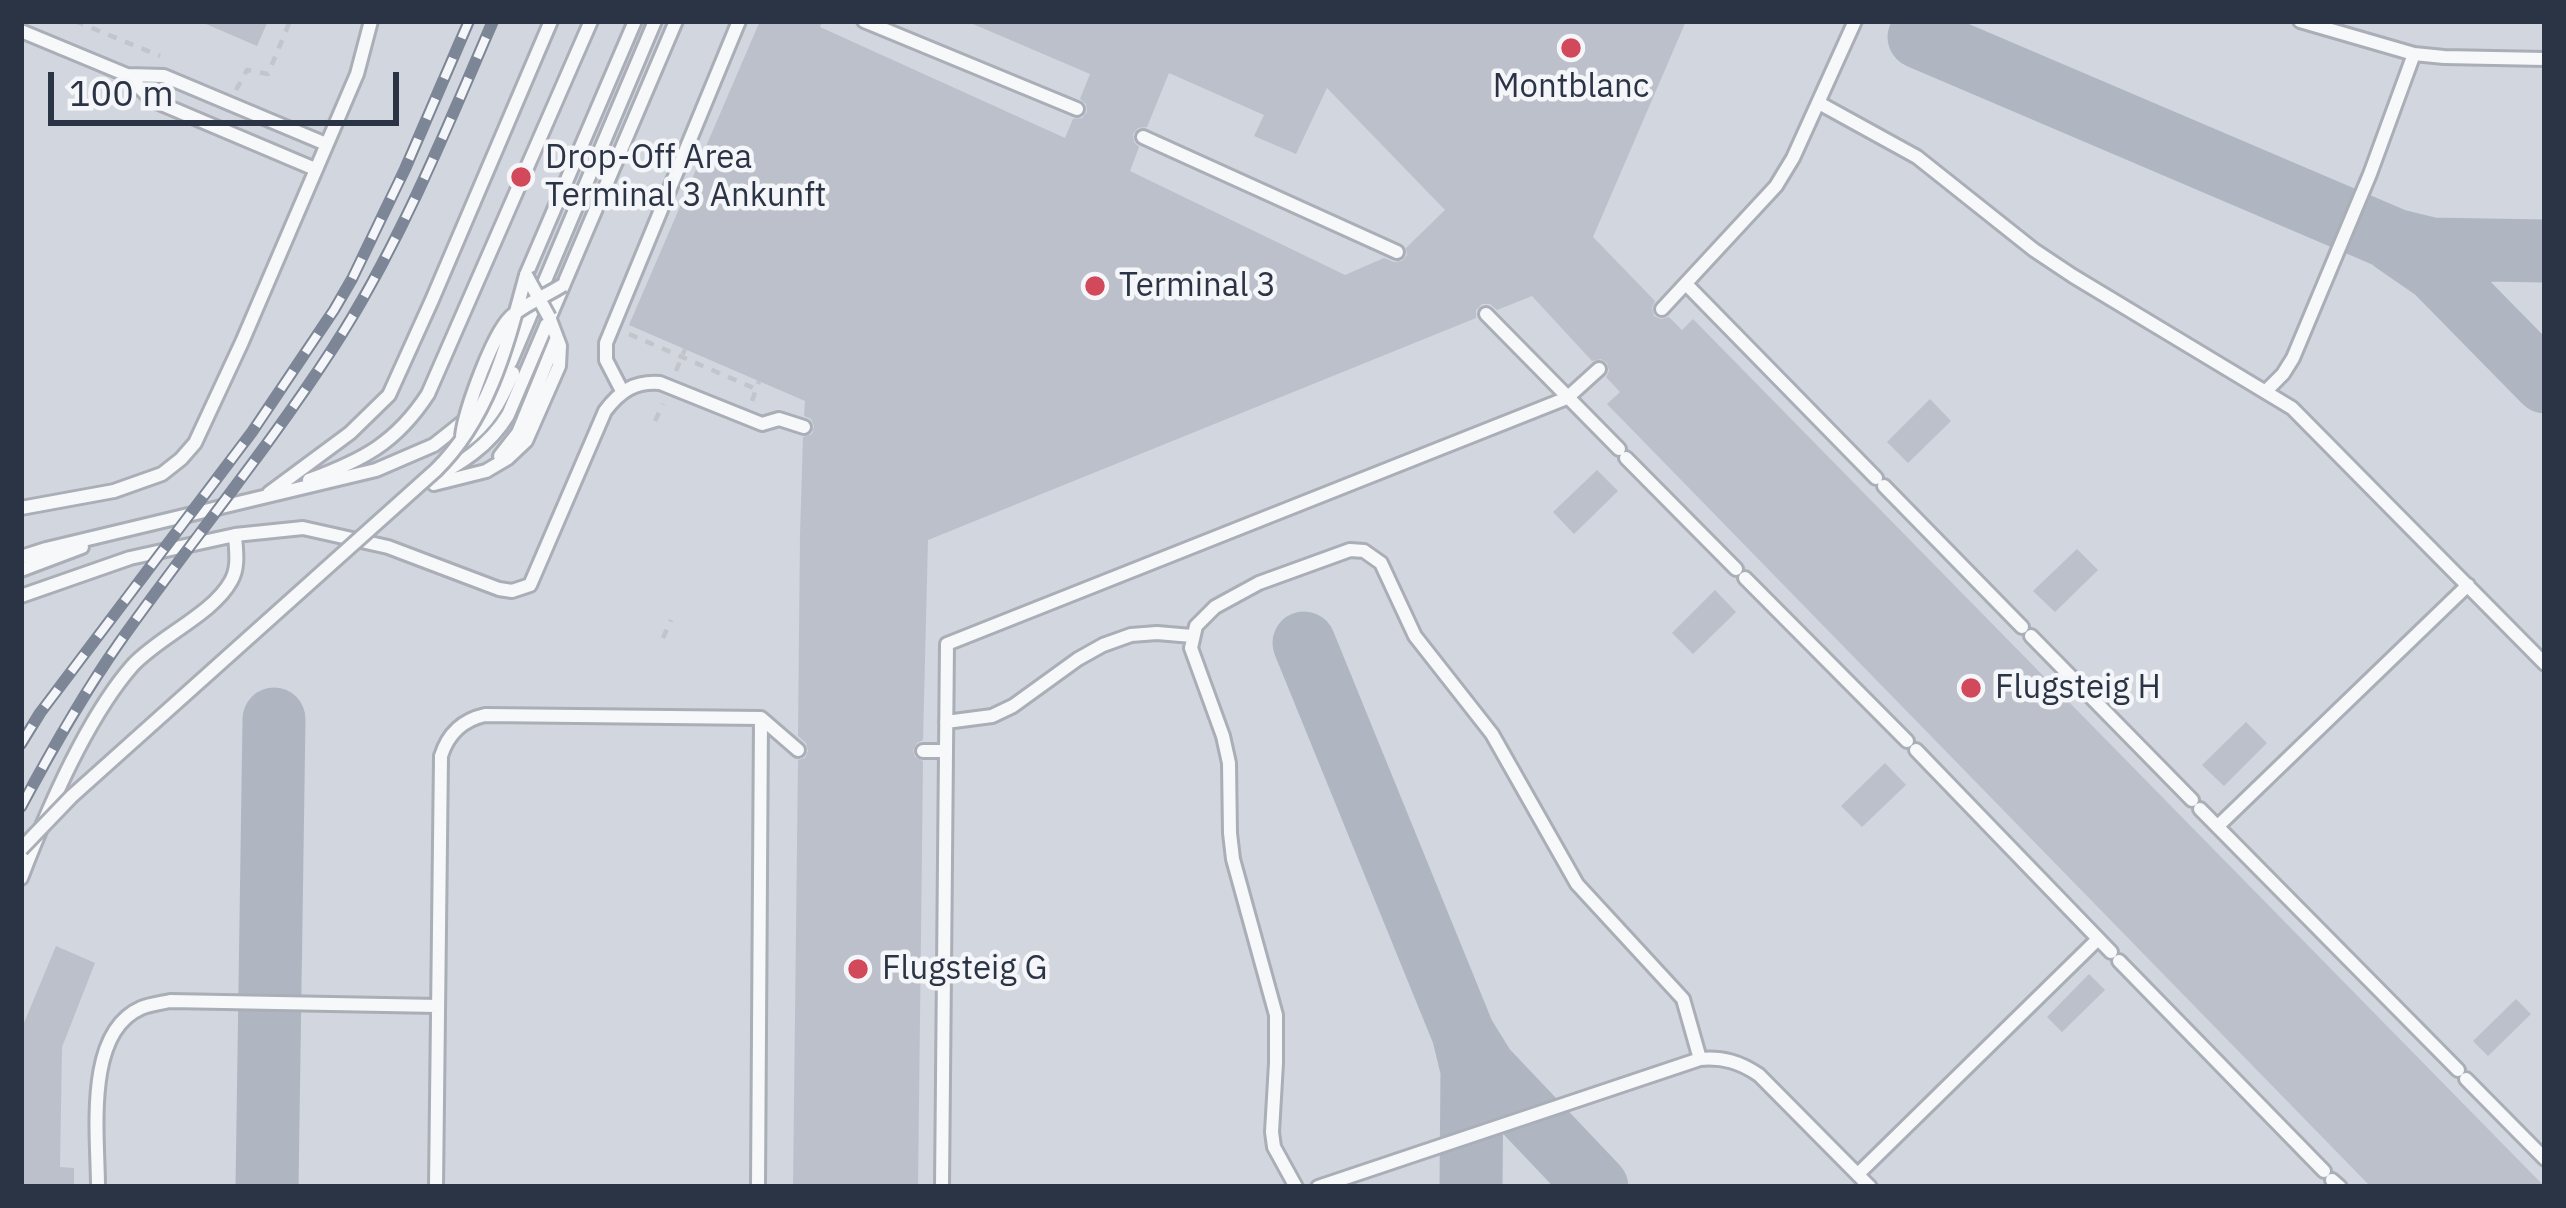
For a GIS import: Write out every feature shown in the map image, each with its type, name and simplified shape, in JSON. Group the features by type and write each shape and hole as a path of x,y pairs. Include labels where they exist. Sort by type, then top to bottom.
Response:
{"lane":[{"path":"21,510 114,491 162,474 195,443 357,74 371,21"},
{"path":"263,496 350,433 388,394 551,21"},
{"path":"263,496 359,460 417,410 455,337 591,21"},
{"path":"516,312 526,275 635,21"},
{"path":"21,557 356,476 434,445 460,426 490,396 511,361 655,21"},
{"path":"415,488 468,459 508,415 676,21"},
{"path":"622,392 606,360 606,343 739,21"},
{"path":"864,21 1077,109"},
{"path":"1662,308 1776,186 1855,21"},
{"path":"2300,21 2414,53 2545,59"},
{"path":"21,31 127,75 164,76 326,145"},
{"path":"2266,391 2293,358 2370,174 2414,53"},
{"path":"127,75 152,100 315,169"},
{"path":"1819,103 1917,157 2073,276 2292,408 2545,664"},
{"path":"1143,137 1397,252"},
{"path":"415,488 498,465 526,441 556,376 560,355 558,336 526,275"},
{"path":"1686,284 2545,1160"},
{"path":"462,443 471,398 503,326 516,312 563,285"},
{"path":"468,459 488,430 540,300"},
{"path":"1486,314 2332,1179"},
{"path":"942,1187 947,644 1567,398 1599,369"},
{"path":"21,596 130,558 235,536 303,528 388,547 512,591 530,585 605,411 622,392 646,382 660,383 762,424 778,419 804,427"},
{"path":"21,849 72,796 486,424 498,407"},
{"path":"21,570 138,527"},
{"path":"21,878 79,750 110,698 145,654 231,582 237,566 235,536"},
{"path":"1296,1187 1274,1147 1276,1015 1233,859 1229,763 1194,657 1192,636 1215,607 1259,583 1350,550 1374,556 1388,574 1408,622 1492,734 1577,884 1683,999 1700,1059"},
{"path":"2218,826 2468,585"},
{"path":"946,722 992,716 1013,706 1102,645 1131,635 1192,636"},
{"path":"436,1187 441,756 447,741 459,727 485,716 761,718 798,751"},
{"path":"758,1187 761,718"},
{"path":"923,752 946,751"},
{"path":"1858,1174 2098,939"},
{"path":"98,1187 100,1062 110,1036 138,1009 170,1001 438,1006"},
{"path":"1318,1187 1700,1059 1729,1060 1760,1075 1870,1187"}],"path":[{"path":"75,21 159,56"},
{"path":"236,90 247,70 268,74 290,21"},
{"path":"606,343 628,334 756,389"},
{"path":"663,638 670,620"}],"shaded area":[{"path":"21,21 2545,21 2545,1187 21,1187"}],"building":[{"path":"199,21 268,21 257,46"},
{"path":"760,21 822,21 820,27 1065,138 1073,119 1087,112 1080,99 1090,74 966,21 1686,21 1593,237 1655,301 1654,316 1669,317 1682,330 1693,319 2545,1187 2371,1187 1607,404 1620,392 1606,377 1607,363 1592,361 1532,296 1497,310 1482,304 1476,318 928,540 923,740 913,750 923,761 918,1187 793,1187 798,760 808,751 798,736 800,535 803,437 812,434 814,426 804,416 805,401 629,325","holes":["1169,73 1264,115 1254,136 1296,154 1327,88 1445,210 1406,248 1402,261 1384,258 1345,275 1130,171 1139,147 1133,134 1147,127"]},
{"path":"1930,399 1951,421 1908,463 1887,442"},
{"path":"1597,470 1618,491 1574,534 1553,512"},
{"path":"2077,549 2098,570 2055,612 2033,591"},
{"path":"1715,590 1736,612 1693,654 1672,633"},
{"path":"2246,722 2267,743 2224,786 2202,765"},
{"path":"1885,763 1906,785 1862,827 1841,806"},
{"path":"56,946 95,963 62,1047 60,1167 74,1168 74,1187 21,1187 21,1030"},
{"path":"2089,974 2105,990 2062,1032 2047,1017"},
{"path":"2516,999 2531,1014 2488,1056 2473,1041"}],"taxiway":[{"path":"1919,37 2395,240 2432,249 2545,251"},
{"path":"2393,241 2435,270 2545,382"},
{"path":"1304,643 1463,1033 1472,1070 1471,1187"},
{"path":"267,1187 274,719"},
{"path":"1464,1035 1485,1069 1597,1187"}],"railway":[{"path":"21,744 252,432 334,310 405,169 469,21"},
{"path":"21,807 105,663 282,423 357,309 420,188 493,21"}],"place":[{"name":"Montblanc","path":"1571,48"},
{"name":"Drop-Off Area Terminal 3 Ankunft","path":"521,177"},
{"name":"Terminal 3","path":"1095,286"},
{"name":"Flugsteig H","path":"1971,688"},
{"name":"Flugsteig G","path":"858,969"}]}
